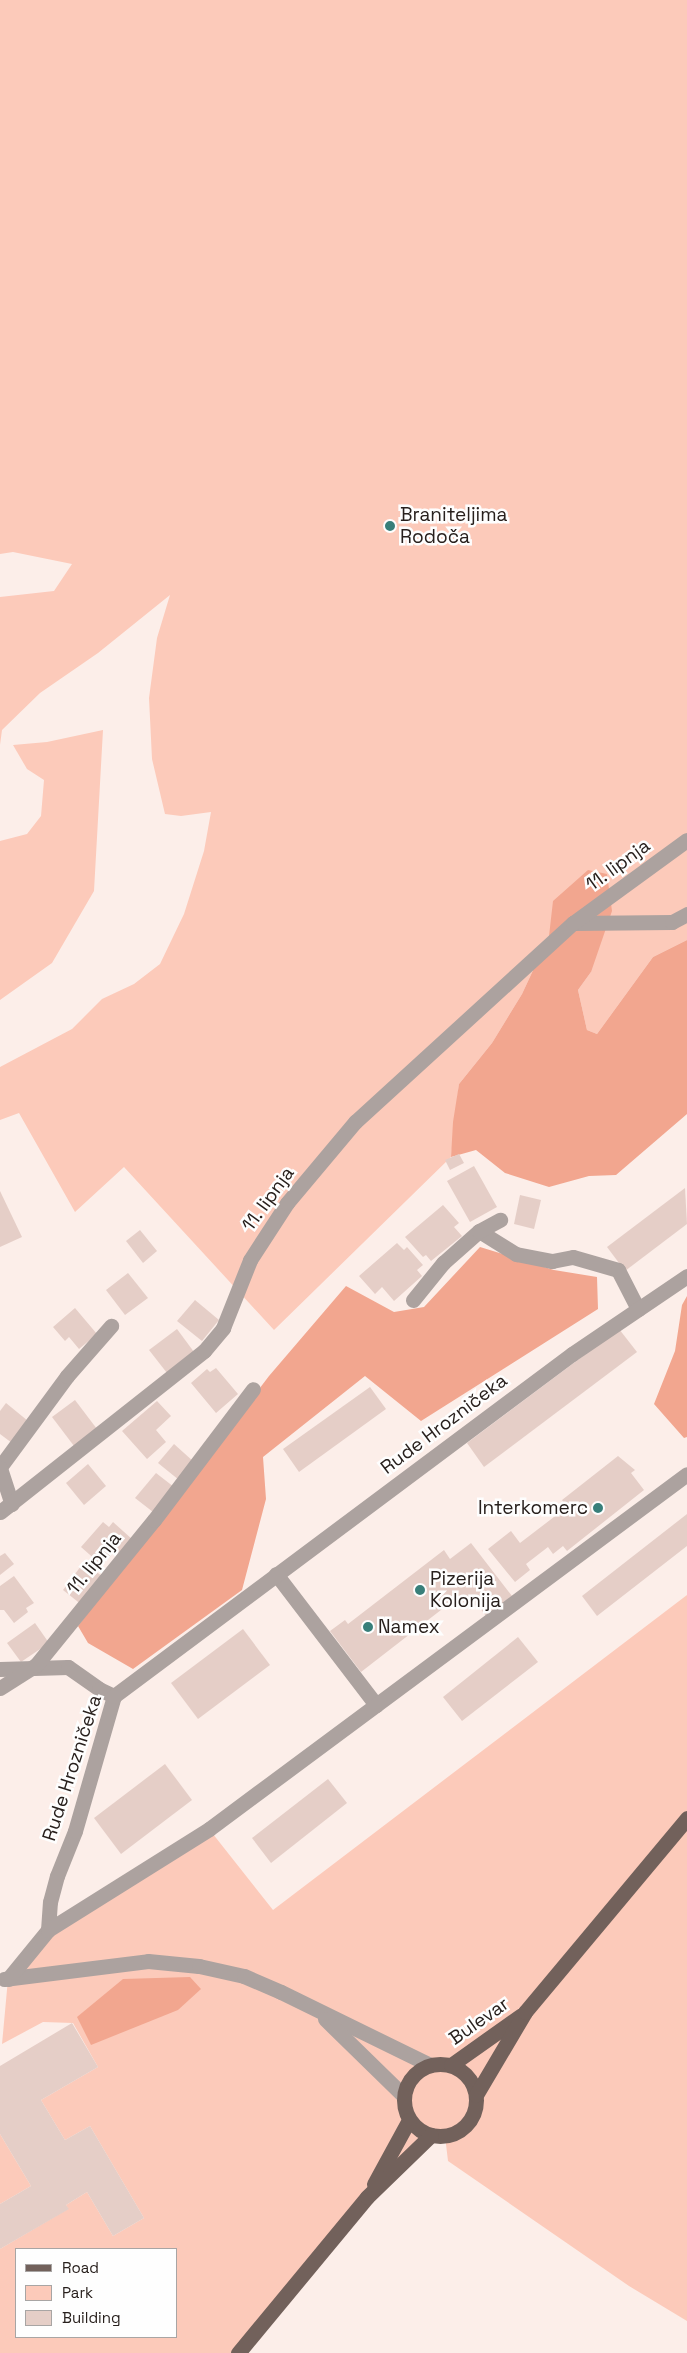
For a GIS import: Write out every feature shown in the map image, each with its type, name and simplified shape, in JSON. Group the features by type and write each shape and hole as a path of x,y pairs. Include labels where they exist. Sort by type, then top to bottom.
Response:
{"main road":[{"path":"525,2012 687,1818"},
{"name":"Bulevar","path":"451,2065 525,2012"},
{"name":"Bulevar","path":"476,2095 525,2012"},
{"path":"430,2065 451,2065 467,2077 476,2095 475,2109 469,2122 454,2133 431,2136 418,2130 409,2120 403,2095 413,2076 430,2065"},
{"path":"367,2197 409,2120"},
{"path":"238,2353 367,2197 431,2136"}],"street":[{"name":"11. lipnja","path":"111,1326 68,1376 0,1468 6,1508 204,1351 223,1328 250,1260 282,1211 355,1122 573,923 687,840"},
{"name":"11. lipnja","path":"573,923 672,922 687,914"},
{"path":"412,1300 443,1263 479,1232 500,1220"},
{"path":"479,1232 516,1254 552,1261 572,1257 618,1270 638,1309"},
{"name":"Rude Hrozničeka","path":"48,1930 50,1902 57,1876 75,1831 114,1696 572,1354 687,1276"},
{"name":"11. lipnja","path":"36,1666 148,1528 253,1389"},
{"path":"4,1979 48,1930 77,1915 209,1829 687,1474"},
{"path":"276,1574 376,1705"},
{"path":"0,1669 36,1666 68,1667 114,1696"},
{"path":"0,1688 36,1666"},
{"path":"4,1979 114,1964 174,1962 244,1976 430,2065"},
{"path":"317,2012 403,2095"}],"green space":[{"path":"0,0 687,0 687,940 653,957 597,1034 587,1030 578,990 591,972 549,936 522,994 492,1043 459,1084 451,1157 274,1330 124,1167 75,1212 19,1113 0,1120 0,1067 72,1029 102,999 134,984 160,964 184,914 204,851 211,812 181,816 165,814 152,759 149,698 157,638 170,595 98,653 40,693 2,730 0,745 0,597 54,591 72,564 13,552 0,554"},
{"path":"103,730 94,891 52,963 0,1000 0,841 27,834 41,816 44,780 27,769 13,745 47,742"},
{"path":"687,1595 687,2321 629,2286 448,2161 445,2136 431,2136 238,2353 0,2353 0,2249 68,2209 66,2205 87,2192 113,2236 144,2218 90,2126 65,2140 41,2100 98,2067 73,2023 43,2022 2,2044 8,1979 48,1930 209,1829 273,1910"},
{"path":"0,2134 31,2186 0,2204"}],"shaded area":[{"path":"588,870 607,874 612,911 591,972 578,990 587,1030 597,1034 653,957 687,940 687,1114 616,1175 589,1176 549,1187 505,1173 476,1150 451,1157 453,1122 459,1084 492,1043 522,994 549,936 553,901"},
{"path":"480,1247 554,1270 597,1277 598,1309 421,1421 365,1376 263,1457 266,1499 242,1590 133,1669 88,1643 78,1626 269,1376 346,1286 394,1312 424,1307"},
{"path":"687,1296 687,1437 684,1438 654,1404 675,1351 682,1305"},
{"path":"190,1977 201,1989 178,2010 91,2045 77,2017 123,1979"}],"building":[{"path":"459,1154 464,1163 450,1170 445,1160"},
{"path":"474,1166 497,1207 470,1222 447,1181"},
{"path":"685,1188 687,1224 625,1271 607,1247"},
{"path":"0,1191 22,1237 0,1247"},
{"path":"520,1195 541,1200 534,1229 514,1224"},
{"path":"443,1205 459,1223 454,1227 462,1236 431,1261 426,1255 423,1257 405,1237"},
{"path":"140,1230 157,1251 143,1263 126,1241"},
{"path":"397,1243 404,1250 407,1247 423,1265 417,1270 422,1276 394,1301 382,1287 375,1294 359,1276"},
{"path":"128,1273 148,1298 125,1315 106,1290"},
{"path":"195,1300 219,1320 202,1341 177,1321"},
{"path":"75,1308 97,1334 79,1349 69,1337 65,1341 53,1327"},
{"path":"177,1329 194,1352 167,1373 149,1350"},
{"path":"619,1329 637,1352 484,1467 467,1443"},
{"path":"216,1368 238,1394 216,1413 191,1383 207,1369 210,1372"},
{"path":"370,1387 386,1409 299,1472 283,1449"},
{"path":"75,1400 97,1429 74,1446 52,1417"},
{"path":"157,1401 171,1416 156,1430 166,1442 147,1459 122,1431"},
{"path":"6,1403 28,1421 12,1443 0,1434 0,1411"},
{"path":"174,1444 194,1462 179,1480 158,1463"},
{"path":"618,1456 635,1470 631,1473 644,1490 567,1551 563,1546 553,1554 548,1547 526,1564 530,1570 515,1582 488,1549 511,1531 520,1543 567,1507 562,1500"},
{"path":"88,1464 106,1486 84,1505 66,1483"},
{"path":"156,1473 174,1487 153,1512 135,1498"},
{"path":"687,1514 687,1546 597,1616 582,1596"},
{"path":"103,1522 109,1527 113,1522 133,1540 119,1555 115,1551 107,1560 102,1557 98,1562 81,1547"},
{"path":"471,1543 512,1596 486,1616 477,1604 470,1610 459,1596 361,1672 330,1631 345,1620 348,1624 444,1550 450,1559"},
{"path":"5,1553 14,1564 0,1575 0,1556"},
{"path":"84,1562 103,1577 82,1605 63,1590"},
{"path":"14,1576 34,1603 26,1608 28,1612 14,1623 4,1610 0,1610 0,1586"},
{"path":"35,1623 49,1643 21,1662 7,1643"},
{"path":"243,1629 270,1665 198,1719 171,1683"},
{"path":"518,1637 538,1662 462,1721 443,1697"},
{"path":"165,1764 192,1800 121,1854 94,1818"},
{"path":"328,1779 347,1803 271,1863 252,1838"},
{"path":"72,2023 98,2067 41,2100 65,2140 90,2126 144,2218 113,2236 87,2192 66,2205 69,2209 0,2249 0,2204 31,2186 0,2134 0,2066"}],"place":[{"name":"Braniteljima Rodoča","path":"390,526"},
{"name":"Interkomerc","path":"598,1508"},
{"name":"Pizerija Kolonija","path":"420,1590"},
{"name":"Namex","path":"368,1627"}]}
